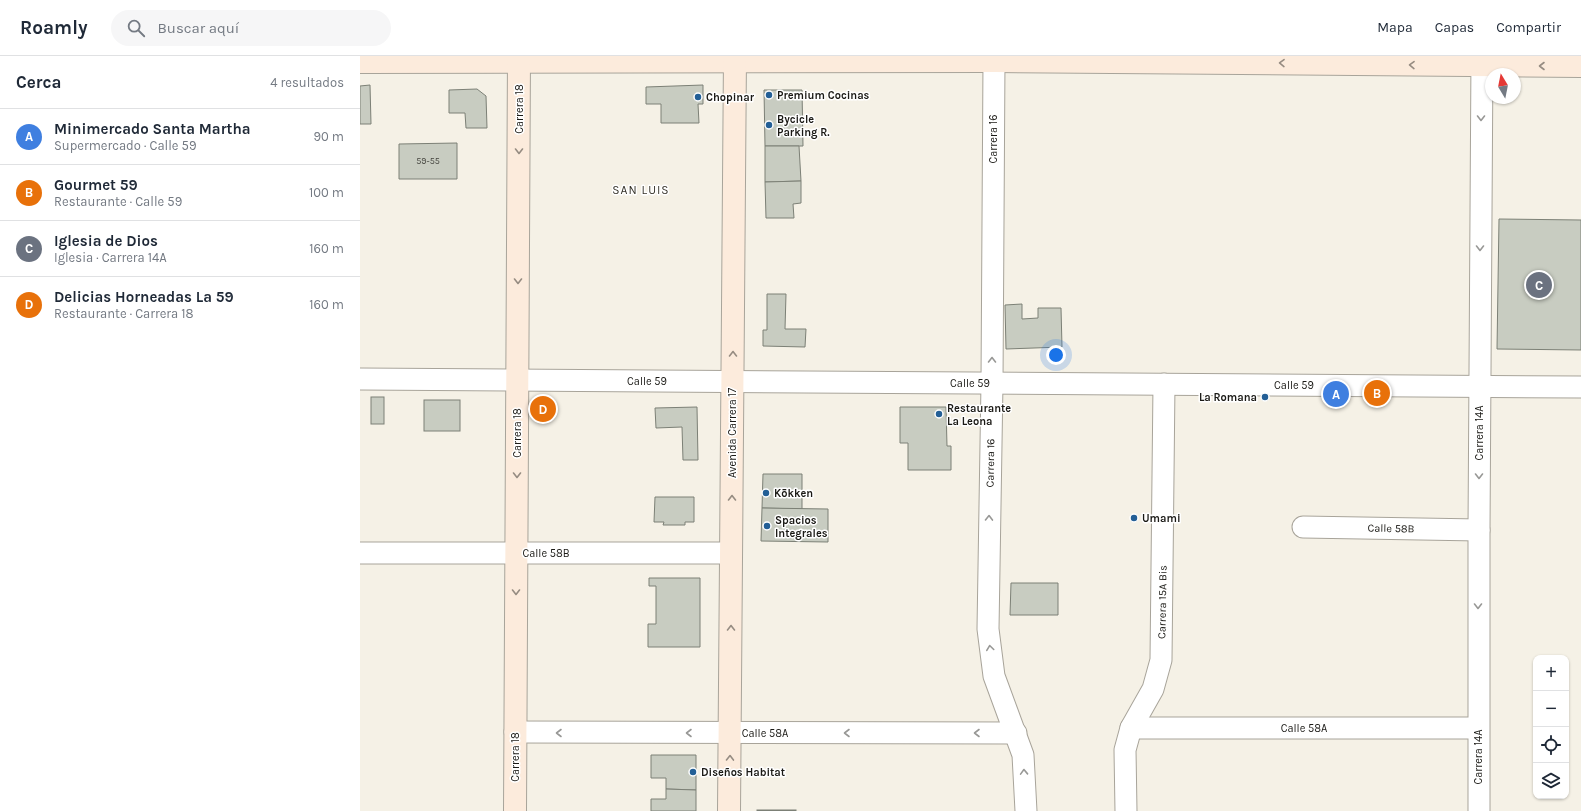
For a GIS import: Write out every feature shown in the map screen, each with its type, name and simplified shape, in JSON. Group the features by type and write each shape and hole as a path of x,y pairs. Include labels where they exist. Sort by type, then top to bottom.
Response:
{"street":[{"path":"360,62 519,59 994,61 1061,59 1231,59 1482,61 1581,66"},
{"name":"Carrera 18","path":"515,811 519,59"},
{"name":"Avenida Carrera 17","path":"729,811 735,59"},
{"name":"Carrera 16","path":"994,61 992,383 988,629 994,676 1023,755 1026,811"},
{"name":"Carrera 14A","path":"1479,811 1479,386 1482,61"},
{"name":"Calle 59","path":"360,379 1581,387"},
{"name":"Carrera 15A Bis","path":"1126,811 1125,750 1130,728 1153,689 1161,660 1164,384"},
{"name":"Calle 58B","path":"1303,527 1479,530"},
{"name":"Calle 58B","path":"360,553 731,553"},
{"name":"Calle 58A","path":"1130,728 1478,728"},
{"name":"Calle 58A","path":"515,732 1016,733"}],"building":[{"path":"370,85 371,124 360,124 360,86"},
{"path":"703,85 703,104 698,104 699,123 661,123 661,104 646,104 646,87"},
{"path":"477,89 486,96 487,128 466,128 465,113 449,113 449,90"},
{"path":"764,90 802,90 803,146 765,146"},
{"path":"457,143 457,179 399,179 399,144"},
{"path":"765,146 799,146 801,181 765,182"},
{"path":"801,181 801,203 793,204 794,218 766,218 765,182"},
{"path":"1499,219 1581,220 1581,350 1497,349"},
{"path":"767,294 786,294 785,329 806,329 805,347 763,346 763,330 767,330"},
{"path":"1022,304 1022,319 1038,318 1038,308 1061,308 1062,347 1006,349 1005,305"},
{"path":"371,397 384,397 384,424 371,424"},
{"path":"424,400 460,400 460,431 424,431"},
{"path":"697,407 698,460 683,460 682,427 656,428 655,408"},
{"path":"900,407 946,407 947,446 951,446 951,470 908,470 908,443 900,443"},
{"path":"763,474 802,474 802,509 762,508"},
{"path":"655,497 694,497 694,522 685,522 685,525 663,525 664,522 654,522"},
{"path":"762,508 828,509 828,542 761,541"},
{"path":"649,578 700,578 700,647 648,647 648,624 656,624 656,586 649,586"},
{"path":"1011,583 1058,583 1058,615 1010,615"},
{"path":"651,755 696,755 696,790 666,789 666,778 651,778"},
{"path":"666,789 696,790 696,811 651,811 651,799 666,799"},
{"path":"796,810 796,811 757,811"}],"place":[{"name":"Premium Cocinas","path":"769,95"},
{"name":"Chopinar","path":"698,97"},
{"name":"Bycicle Parking R.","path":"769,125"},
{"name":"Iglesia de Dios","path":"1539,285"},
{"name":"Gourmet 59","path":"1377,393"},
{"name":"Minimercado Santa Martha","path":"1336,394"},
{"name":"La Romana","path":"1265,397"},
{"name":"Delicias Horneadas La 59","path":"543,409"},
{"name":"Restaurante La Leona","path":"939,414"},
{"name":"Kōkken","path":"766,493"},
{"name":"Umami","path":"1134,518"},
{"name":"Spacios Integrales","path":"767,526"},
{"name":"Diseños Habitat","path":"693,772"}],"district":[{"name":"SAN LUIS","path":"641,190"}]}
